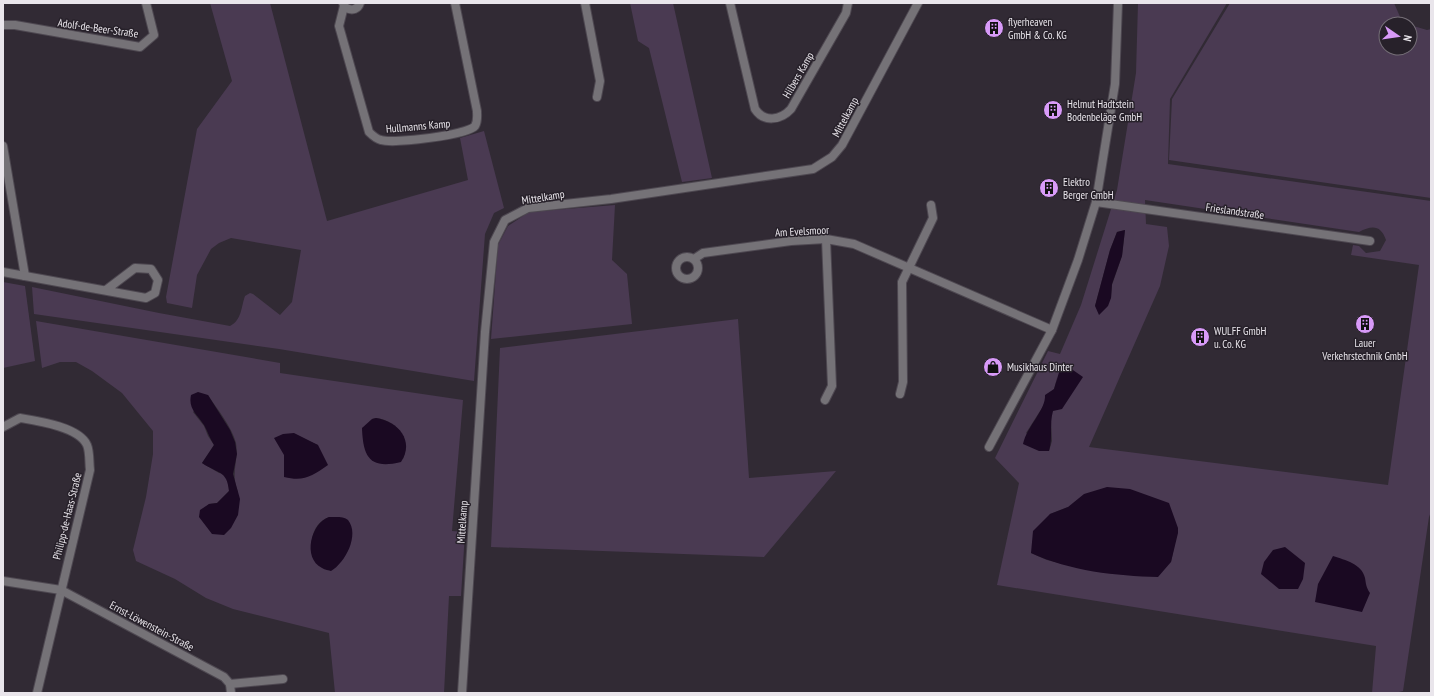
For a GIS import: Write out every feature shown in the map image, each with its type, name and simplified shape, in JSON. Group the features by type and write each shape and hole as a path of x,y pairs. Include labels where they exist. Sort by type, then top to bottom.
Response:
{"street":[{"name":"Adolf-de-Beer-Straße","path":"3,25 15,25 140,47 154,34 146,3"},
{"path":"343,5 352,10 358,7 360,3"},
{"name":"Hullmanns Kamp","path":"343,5 338,26 369,132 374,137 382,141 392,142 454,134 469,130 475,126 477,110 455,3"},
{"path":"585,3 600,81 596,97"},
{"name":"Hilbers Kamp","path":"730,3 755,109 763,117 771,119 786,114 791,109 846,13 848,3"},
{"name":"Mittelkamp","path":"462,693 485,332 494,242 505,220 528,208 611,200 813,169 817,167 832,157 842,145 918,3"},
{"path":"989,447 1052,330 1078,260 1096,202 1115,84 1118,3"},
{"path":"3,146 25,276"},
{"name":"Frieslandstraße","path":"1096,202 1370,241"},
{"path":"900,394 903,382 902,282 933,218 931,205"},
{"path":"825,400 832,386 826,239"},
{"name":"Am Evelsmoor","path":"694,259 703,253 791,241 826,239 854,244 1052,330"},
{"path":"3,272 146,298 154,293 158,280 151,269 135,268 106,290"},
{"name":"Philipp-de-Haas-Straße","path":"3,427 20,418 49,424 74,432 87,445 90,470 60,590"},
{"name":"Ernst-Löwenstein-Straße","path":"3,581 60,590 224,677 231,689 283,679"},
{"path":"37,693 60,590"}],"shaded area":[{"path":"210,3 270,3 327,221 468,180 460,138 484,131 504,208 494,213 485,234 474,381 279,349 34,314 32,287 230,326 239,317 245,296 250,293 280,315 292,302 301,250 231,238 219,243 211,249 197,275 192,308 167,303 166,297 197,129 232,81"},
{"path":"630,3 673,3 712,178 682,182 649,48 638,41"},
{"path":"1138,3 1227,3 1170,99 1168,164 1431,201 1431,512 1429,517 1403,691 1395,693 1372,693 1376,646 997,585 1019,483 995,458 1048,351 1060,354 1081,305 1117,190 1136,73","holes":["1145,200 1359,232 1368,228 1376,228 1382,231 1386,240 1380,251 1366,253 1359,246 1353,245 1351,255 1419,265 1388,485 1089,447 1160,286 1169,246 1167,227 1146,224","1125,230 1122,256 1112,285 1111,298 1095,306 1110,250 1117,232","1057,378 1051,419 1052,441 1049,451 1026,433 1054,389","1068,507 1178,528 1171,562 1079,568 1047,560 1031,553 1050,514"]},
{"path":"1230,3 1394,3 1400,16 1378,16 1378,56 1418,56 1418,27 1427,30 1431,29 1431,198 1169,160 1172,99"},
{"path":"615,205 612,260 627,274 632,324 491,339 498,245 508,226 529,212"},
{"path":"1125,230 1122,256 1112,284 1111,298 1108,306 1099,315 1095,306 1110,250 1117,232"},
{"path":"3,282 25,286 35,361 3,368"},
{"path":"738,319 749,478 836,471 764,557 491,547 500,348"},
{"path":"36,321 280,363 280,373 463,400 452,531 465,532 461,596 449,596 444,693 335,693 329,633 233,609 206,598 175,579 136,561 133,550 146,497 153,454 153,431 122,393 92,371 76,362 60,362 42,368","holes":["208,395 231,431 237,450 235,479 238,492 199,517 209,504 217,503 229,491 228,479 225,474 219,473 202,463 214,445 204,426 193,412","376,418 384,420 396,427 400,432 405,445 403,459 372,419","311,442 318,445 284,477 284,455","329,517 346,519 312,551 314,531 324,519"]},
{"path":"1070,368 1083,377 1062,409 1053,411 1049,451 1039,451 1023,444 1028,431 1043,406 1045,395 1054,389 1060,369"},
{"path":"198,392 208,395 230,430 235,442 237,454 233,474 240,499 238,515 231,528 224,535 212,534 199,517 200,510 209,504 217,503 229,491 228,484 224,476 202,463 214,445 204,425 192,408 190,400 191,395"},
{"path":"376,418 391,423 402,433 406,447 405,454 401,462 382,464 375,462 366,453 362,428 372,419"},
{"path":"294,433 318,445 328,465 308,477 297,479 284,477 284,455 274,438 283,434"},
{"path":"1107,487 1130,489 1169,503 1178,528 1178,533 1171,562 1158,577 1110,574 1077,568 1031,553 1033,531 1050,514 1068,507 1084,494"},
{"path":"329,517 339,517 348,520 352,533 352,541 346,555 331,571 323,569 316,563 312,557 311,549 311,541 314,533 318,526"},
{"path":"1285,547 1305,563 1303,579 1298,589 1279,589 1261,574 1264,562 1273,550"},
{"path":"1333,556 1352,563 1363,573 1370,593 1362,612 1315,602 1318,584"}],"place":[{"name":"flyerheaven GmbH & Co. KG","path":"994,28"},
{"name":"Helmut Hadtstein Bodenbeläge GmbH","path":"1053,110"},
{"name":"Elektro Berger GmbH","path":"1049,188"},
{"name":"Lauer Verkehrstechnik GmbH","path":"1365,324"},
{"name":"WULFF GmbH u. Co. KG","path":"1200,337"},
{"name":"Musikhaus Dinter","path":"993,367"}]}
